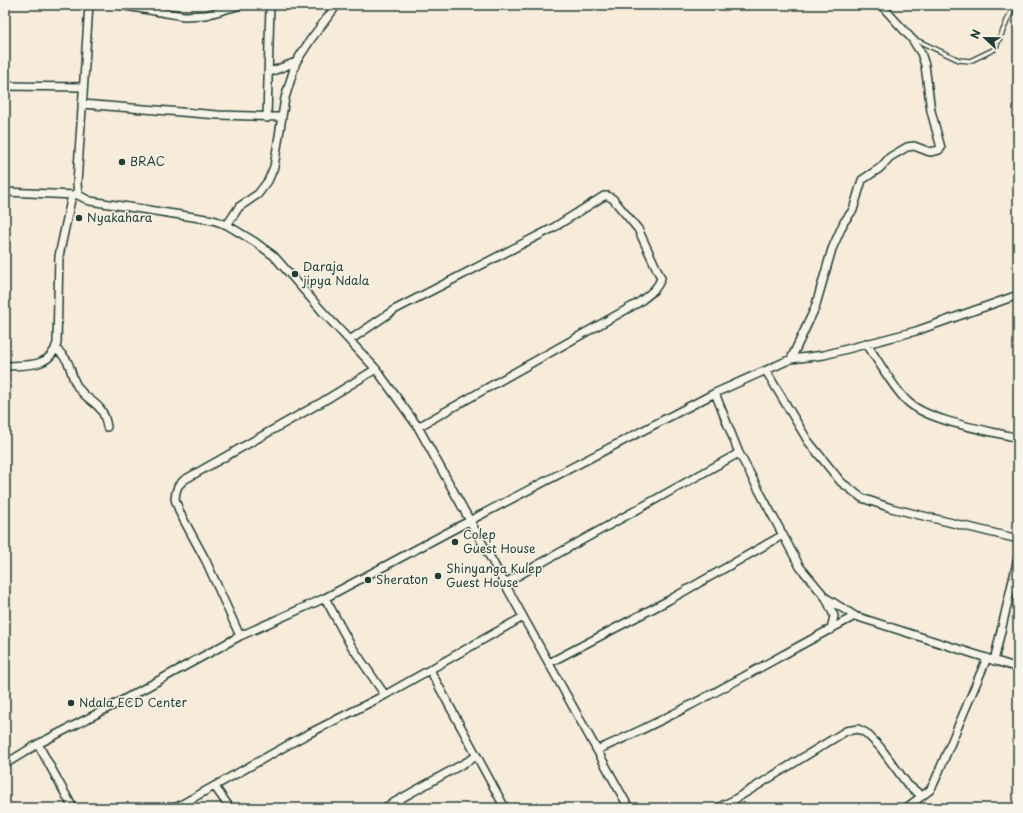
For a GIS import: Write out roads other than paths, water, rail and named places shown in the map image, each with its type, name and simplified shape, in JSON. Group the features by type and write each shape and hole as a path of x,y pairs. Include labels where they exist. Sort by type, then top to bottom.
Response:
{"street":[{"path":"5,366 38,364 49,359 56,349 59,256 77,183 82,87 89,5"},
{"path":"120,5 184,16 206,16 241,5"},
{"path":"267,118 270,72 268,50 270,5"},
{"path":"227,225 239,207 258,194 268,181 274,167 281,118 296,62 336,5"},
{"path":"791,359 815,308 832,250 844,222 853,210 862,180 880,168 890,157 907,147 914,146 930,152 940,150 941,148 931,110 925,65 921,53 912,38 881,5"},
{"path":"270,72 296,62"},
{"path":"5,86 82,87"},
{"path":"82,104 281,118"},
{"path":"5,192 75,195 90,201 193,216 227,225 274,256 322,312 376,369 418,427 628,808"},
{"path":"350,340 394,310 553,228 604,196 613,198 638,229 661,278 657,287 648,296 418,427"},
{"path":"5,764 38,744 112,706 240,636 325,598 715,393 791,359 824,355 916,331 1018,295"},
{"path":"866,344 904,399 915,407 936,417 1018,436"},
{"path":"56,349 69,361 78,387 98,405 105,416 107,427"},
{"path":"240,636 206,560 180,513 175,499 178,486 184,480 322,402 376,369"},
{"path":"766,371 808,442 841,482 862,498 891,508 1018,539"},
{"path":"715,393 739,453 783,535 800,566 826,598 834,616 831,630"},
{"path":"505,583 739,453"},
{"path":"549,663 669,600 783,535"},
{"path":"906,808 922,796 934,783 990,659 1018,558"},
{"path":"325,598 350,644 385,696"},
{"path":"826,598 855,616 1018,668"},
{"path":"597,750 661,721 855,616"},
{"path":"175,808 304,736 385,696 523,617"},
{"path":"430,670 505,808"},
{"path":"717,808 732,801 839,735 854,729 858,729 866,733 880,747 908,785 922,796"},
{"path":"38,744 73,808"},
{"path":"384,808 477,756"},
{"path":"214,787 230,808"},
{"path":"395,801 399,808"}],"lane":[{"path":"912,38 959,60 970,61 995,49 1014,5"}],"place":[{"name":"BRAC","path":"122,162"},
{"name":"Nyakahara","path":"79,218"},
{"name":"Daraja jipya Ndala","path":"295,274"},
{"name":"Colep Guest House","path":"455,542"},
{"name":"Shinyanga Kulep Guest House","path":"438,576"},
{"name":"Sheraton","path":"368,580"},
{"name":"Ndala ECD Center","path":"71,703"}]}
